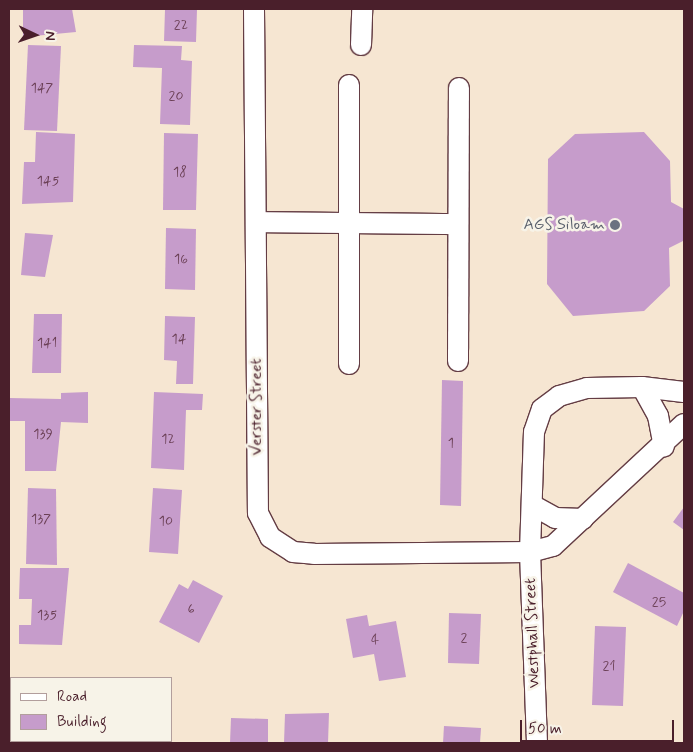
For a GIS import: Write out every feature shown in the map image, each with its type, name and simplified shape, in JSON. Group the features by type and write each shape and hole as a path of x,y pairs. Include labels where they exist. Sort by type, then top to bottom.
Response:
{"street":[{"name":"Verster Street","path":"254,9 258,513 264,530 294,552 314,554 530,552"},
{"path":"361,45 362,9"},
{"path":"349,85 349,364"},
{"path":"458,361 459,88"},
{"path":"256,222 458,224"},
{"path":"642,387 658,416 664,446"},
{"name":"Westphall Street","path":"537,743 530,552 534,432 542,409 559,396 577,390 642,387 684,392"},
{"path":"530,552 560,543 583,519 664,446 684,424"},
{"path":"532,505 556,518 583,519"}],"building":[{"path":"23,9 72,9 76,32 23,37"},
{"path":"165,9 197,9 196,42 164,41"},
{"path":"28,45 61,46 57,131 24,130"},
{"path":"134,45 182,46 181,60 192,61 190,125 160,124 162,68 133,67"},
{"path":"36,132 75,134 73,202 22,204 24,162 35,162"},
{"name":"AGS Siloam","path":"644,132 670,161 671,202 684,209 683,241 669,248 670,286 644,311 573,316 547,284 548,159 575,134"},
{"path":"164,133 198,134 196,210 163,210"},
{"path":"166,228 196,229 195,290 165,289"},
{"path":"25,233 53,235 45,277 21,275"},
{"path":"34,314 62,314 61,373 32,373"},
{"path":"165,316 195,317 193,384 176,384 177,361 164,360"},
{"path":"442,380 463,381 461,506 440,505"},
{"path":"88,392 88,423 61,422 56,471 25,471 25,421 9,421 9,398 61,399 61,393"},
{"path":"154,392 203,394 202,410 186,410 184,470 151,468"},
{"path":"28,488 56,489 57,565 26,564"},
{"path":"153,488 182,490 178,554 149,552"},
{"path":"684,507 684,530 673,522"},
{"path":"628,563 684,593 684,611 677,626 613,592"},
{"path":"20,568 69,568 62,645 19,644 19,625 31,625 32,599 19,599"},
{"path":"193,580 223,596 199,643 159,622 179,584 188,589"},
{"path":"449,613 481,614 479,664 448,663"},
{"path":"367,615 369,626 396,621 406,677 379,681 374,654 353,658 346,619"},
{"path":"595,626 626,627 623,706 592,705"},
{"path":"329,713 328,743 284,743 285,714"},
{"path":"231,718 268,719 268,743 230,743"},
{"path":"444,726 481,728 480,743 443,743"},
{"path":"18,742 50,742 50,743"}],"place":[{"name":"AGS Siloam","path":"615,225"}]}
